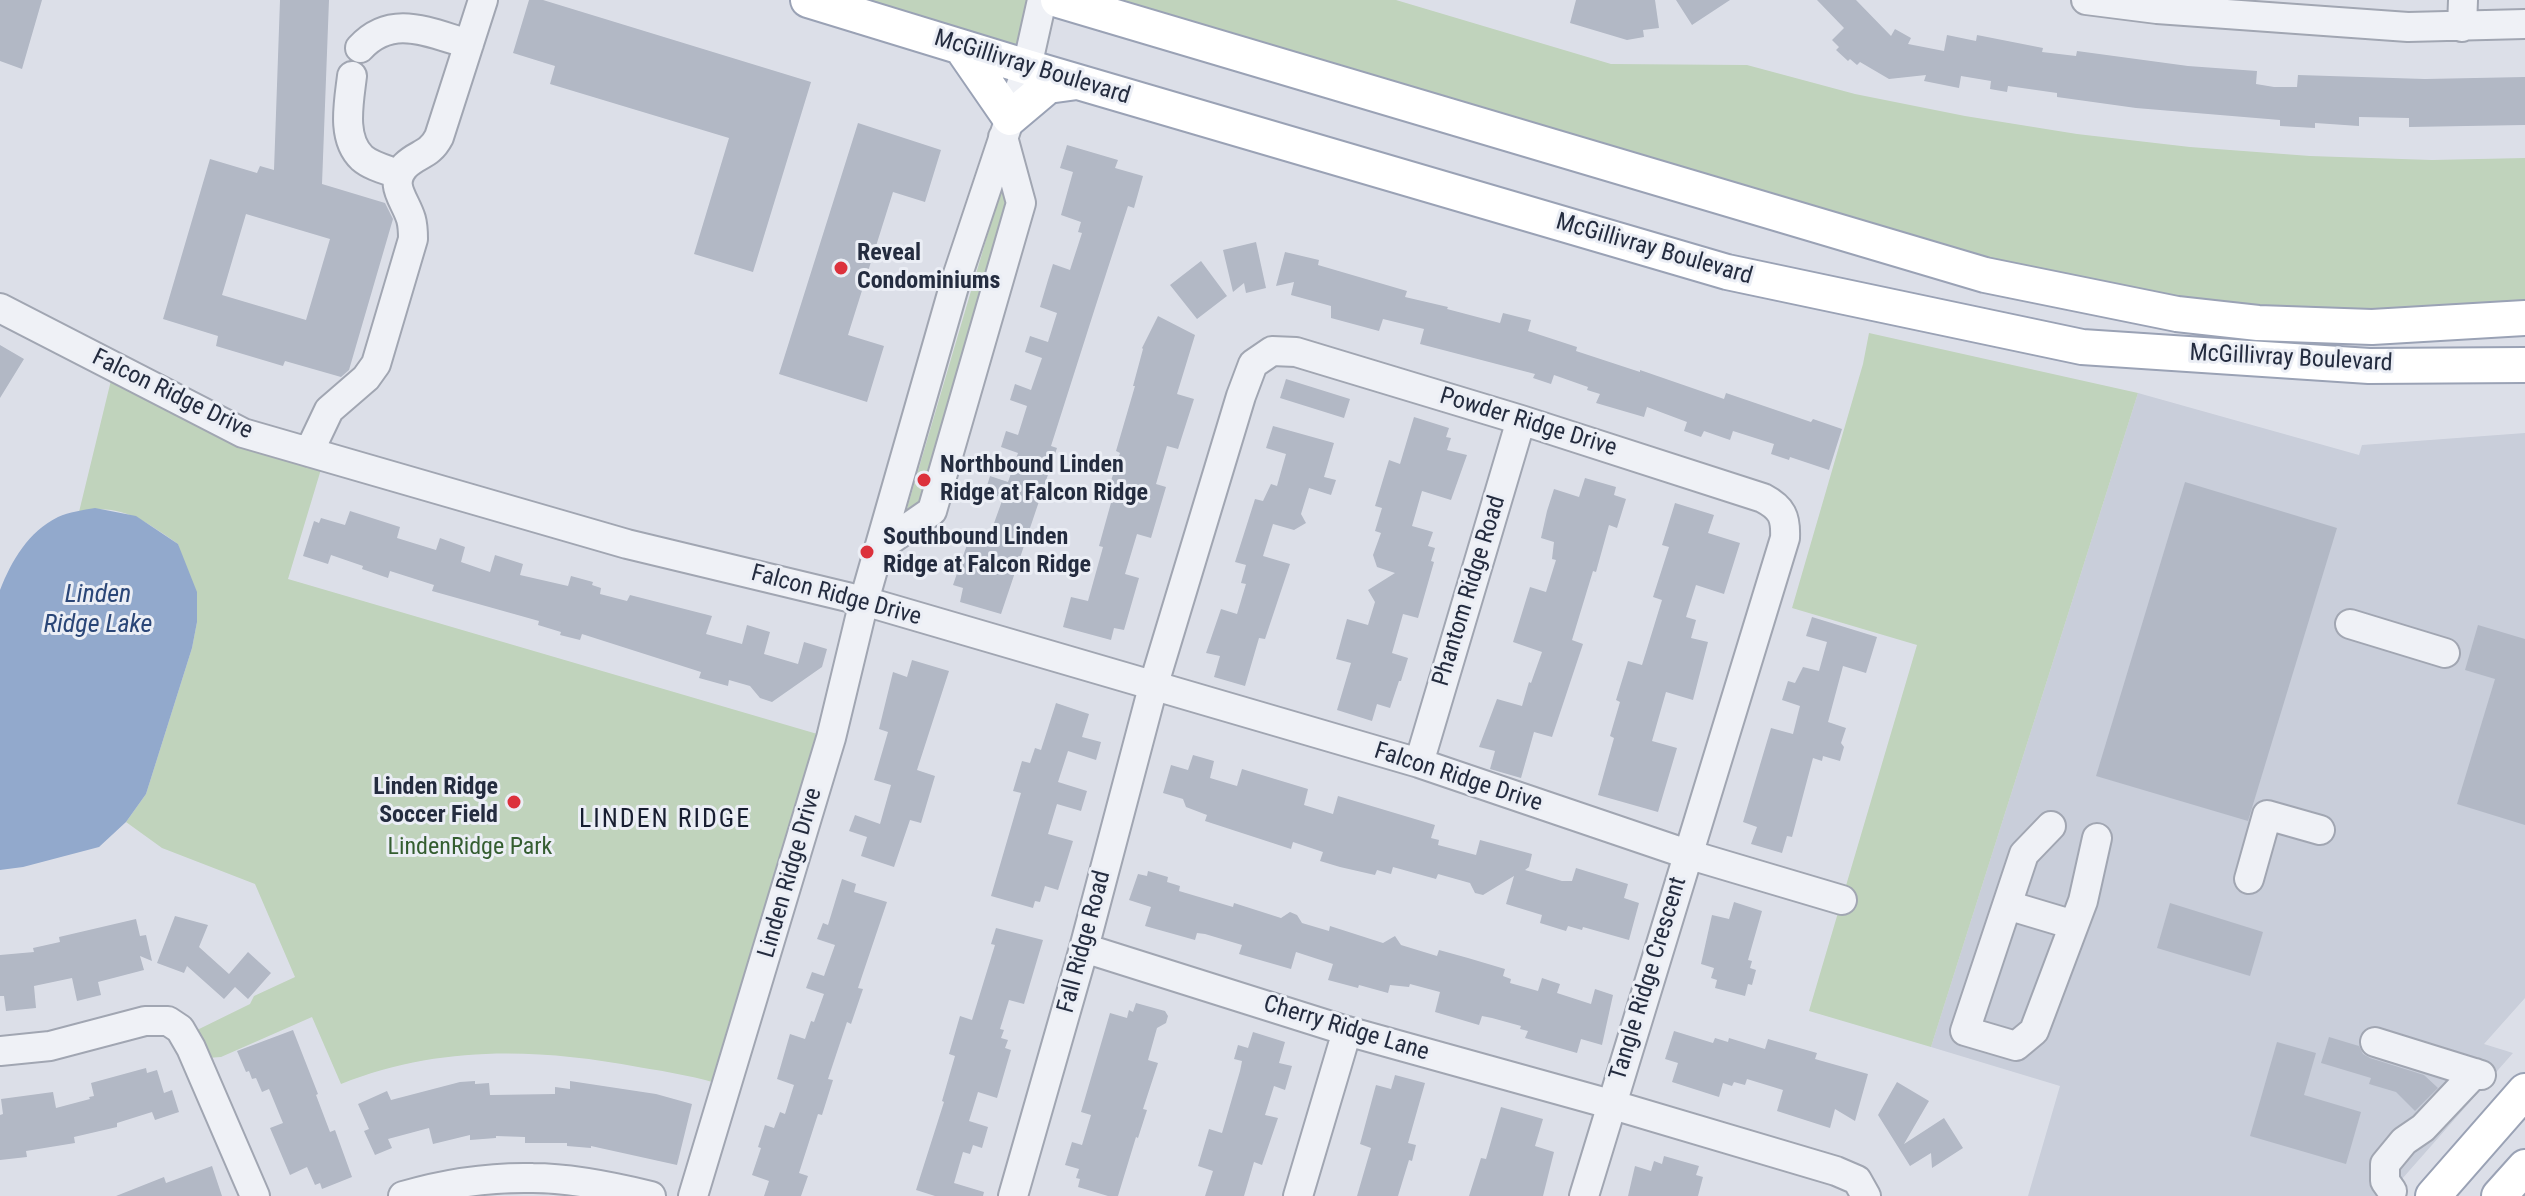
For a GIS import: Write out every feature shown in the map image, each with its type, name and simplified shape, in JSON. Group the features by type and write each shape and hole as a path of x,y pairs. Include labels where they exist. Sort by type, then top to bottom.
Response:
{"main road":[{"name":"McGillivray Boulevard","path":"808,0 1727,272 2082,347 2369,366 2525,365"},
{"name":"McGillivray Boulevard","path":"1058,0 1985,275 2071,294 2177,314 2258,323 2372,327 2525,318"},
{"path":"961,47 1006,127 1048,86 1078,82"},
{"path":"2433,1196 2525,1091"},
{"path":"2499,1196 2525,1167"}],"street":[{"path":"309,452 329,410 366,378 376,364 413,239 413,223 397,190 398,174 409,162 433,149 439,137 483,0"},
{"name":"Linden Ridge Drive","path":"693,1196 831,738 864,601 955,283 1027,67 1042,0"},
{"path":"2086,0 2408,27 2463,14 2525,24"},
{"path":"360,48 371,35 388,28 409,28 469,44"},
{"path":"352,76 348,115 352,144 364,160 398,174"},
{"path":"880,547 932,511 1021,203 1006,127"},
{"name":"Falcon Ridge Drive","path":"0,308 243,433 627,544 864,601 1419,763 1687,854 1842,900"},
{"name":"Powder Ridge Drive","path":"1153,687 1253,364 1272,351 1296,352 1521,420 1763,498 1777,505 1786,520 1785,538 1687,854"},
{"name":"Phantom Ridge Road","path":"1419,763 1521,420"},
{"path":"2350,624 2445,653"},
{"name":"Fall Ridge Road","path":"1013,1196 1084,948 1153,687"},
{"path":"2249,879 2267,815 2320,830"},
{"path":"2051,826 2024,854 1965,1031 2016,1046 2034,1031 2083,901 2097,838"},
{"name":"Tangle Ridge Crescent","path":"1584,1196 1687,854"},
{"path":"2007,905 2074,925"},
{"name":"Cherry Ridge Lane","path":"1084,948 1347,1031 1610,1104"},
{"path":"0,1051 50,1046 145,1021 168,1021 180,1029 191,1048 255,1196"},
{"path":"1298,1196 1347,1031"},
{"path":"2375,1042 2478,1074 2423,1128 2404,1141 2385,1164 2385,1181 2392,1191"},
{"name":"Tangle Ridge Crescent","path":"1610,1104 1836,1171 1857,1180 1866,1196"},
{"path":"403,1196 441,1185 533,1178 617,1188 651,1196"}],"shaded area":[{"path":"2138,393 2359,455 2362,445 2525,433 2525,998 2484,1044 2513,1053 2387,1196 2028,1196 2060,1086 1931,1047"}],"green space":[{"path":"808,0 1042,0 1027,67"},
{"path":"1058,0 1396,0 1611,64 1747,65 1855,94 2077,134 2310,156 2432,160 2525,158 2525,318 2177,314"},
{"path":"1006,172 1013,198 925,504 903,522"},
{"path":"1869,333 2138,393 1931,1047 1809,1011 1917,645 1792,608 1863,364"},
{"name":"LindenRidge Park","path":"114,368 325,456 288,579 831,738 728,1087 684,1075 601,1061 526,1054 451,1056 414,1062 341,1084 312,1017 221,1057 207,1058 193,1032 250,1004 254,996 295,977 255,884 162,848 126,822 146,794 192,648 197,622 178,544 144,522 120,512 79,512"}],"water":[{"name":"Linden Ridge Lake","path":"95,508 136,516 178,544 197,592 197,622 192,648 146,794 126,822 99,847 0,870 0,590 16,558 47,523 62,515"}],"building":[{"path":"0,0 42,0 22,69 0,61"},
{"path":"280,0 329,0 322,184 385,203 393,219 349,370 341,377 285,361 283,366 216,346 218,336 163,319 210,159 257,173 260,166 274,170","holes":["246,214 330,239 306,320 222,295"]},
{"path":"529,0 543,0 811,82 753,272 694,254 729,138 550,84 555,66 513,53"},
{"path":"1576,0 1655,0 1659,28 1643,30 1644,37 1627,40 1570,23"},
{"path":"1676,0 1730,0 1692,25"},
{"path":"1817,0 1856,0 1891,36 1895,29 1911,38 1908,44 1944,51 1947,35 1976,41 1977,35 2043,48 2042,52 2076,56 2077,51 2188,66 2257,71 2256,84 2274,87 2297,87 2298,75 2425,79 2525,77 2525,125 2409,127 2409,118 2359,117 2359,126 2315,123 2315,128 2280,126 2280,120 2136,108 2057,97 2057,93 2008,86 2007,92 1990,89 1991,81 1961,76 1959,88 1924,81 1926,75 1889,79 1860,62 1857,65 1850,59 1848,61 1836,50 1839,47 1832,40 1844,28"},
{"name":"Reveal Condominiums","path":"858,123 941,150 925,202 893,192 848,335 884,346 867,402 779,374"},
{"path":"1067,145 1118,160 1115,168 1143,176 1134,208 1128,206 1051,446 1057,448 1001,614 960,602 963,588 953,585 969,539 986,544 993,526 1003,498 985,492 990,476 1008,482 1018,453 1001,447 1006,431 1018,435 1027,406 1010,400 1015,384 1031,390 1042,358 1025,352 1030,336 1048,342 1057,313 1040,307 1053,264 1070,270 1082,233 1078,232 1081,222 1061,215 1073,172 1060,168"},
{"path":"1256,242 1266,288 1246,293 1244,283 1233,292 1223,250"},
{"path":"1285,252 1319,260 1318,265 1407,291 1405,297 1447,309 1500,323 1503,313 1531,320 1528,331 1577,347 1576,351 1724,399 1726,393 1811,422 1813,419 1842,429 1829,470 1771,454 1774,444 1733,431 1730,440 1704,431 1701,437 1684,431 1687,422 1647,407 1644,417 1596,403 1600,394 1554,375 1551,384 1533,378 1535,374 1420,344 1424,329 1383,319 1379,331 1331,318 1331,306 1291,295 1294,282 1276,286"},
{"path":"1201,261 1227,296 1197,319 1170,285"},
{"path":"1158,316 1195,335 1177,394 1194,399 1178,449 1167,446 1156,484 1166,487 1151,538 1137,534 1125,574 1139,578 1124,630 1114,628 1111,640 1063,627 1071,597 1088,601 1114,492 1108,490 1120,453 1116,451 1135,386 1142,348"},
{"path":"0,345 24,359 0,398"},
{"path":"1286,379 1350,399 1344,418 1280,398"},
{"path":"1414,417 1449,428 1446,437 1451,438 1447,450 1467,455 1451,500 1422,491 1412,526 1433,532 1428,546 1435,548 1431,561 1434,562 1418,618 1403,614 1392,653 1408,658 1401,681 1390,708 1377,704 1372,721 1337,710 1351,663 1336,659 1347,619 1368,625 1375,602 1368,590 1395,573 1377,567 1373,555 1381,533 1375,531 1382,508 1375,506 1389,460 1400,464"},
{"path":"1273,426 1334,443 1324,477 1336,480 1331,495 1309,488 1301,514 1306,523 1294,530 1273,524 1263,556 1290,564 1265,639 1259,638 1245,686 1214,677 1220,656 1206,653 1221,609 1237,614 1246,584 1241,583 1246,565 1235,562 1255,499 1263,501 1271,484 1277,486 1286,454 1266,448"},
{"path":"1585,478 1616,487 1614,495 1626,499 1617,528 1609,525 1596,572 1593,571 1572,640 1583,644 1552,737 1534,732 1521,778 1490,769 1495,751 1479,747 1497,699 1522,706 1542,652 1513,642 1530,587 1546,592 1556,560 1552,559 1554,542 1541,538 1547,511 1554,489 1579,497"},
{"path":"2185,482 2337,528 2248,821 2096,776"},
{"path":"1675,503 1714,515 1708,533 1740,543 1724,594 1696,585 1686,617 1696,620 1691,638 1708,642 1693,700 1666,692 1652,741 1677,748 1658,812 1598,795 1614,738 1610,736 1620,702 1616,700 1628,661 1642,665 1662,600 1653,597 1669,547 1662,545"},
{"path":"350,511 400,527 397,538 436,550 440,538 465,547 461,562 490,572 495,555 523,564 520,575 568,586 571,576 593,582 592,585 601,588 600,594 627,601 630,595 712,616 706,634 742,644 747,625 770,632 764,654 798,664 804,642 827,649 822,667 772,702 760,698 750,686 729,680 728,686 699,678 701,672 582,634 580,640 560,635 561,632 538,625 539,621 432,591 434,585 390,571 388,578 331,555 328,564 303,556 314,521 319,523 321,518 345,525"},
{"path":"1812,617 1877,637 1866,673 1843,666 1828,722 1846,728 1840,761 1823,756 1822,761 1813,758 1792,837 1787,836 1782,853 1751,844 1757,827 1743,822 1771,728 1793,734 1800,706 1782,700 1788,681 1795,683 1803,667 1819,671 1827,642 1806,636"},
{"path":"2478,625 2525,639 2525,825 2457,804 2495,679 2465,670"},
{"path":"912,660 949,671 917,770 935,776 921,823 910,820 894,867 861,856 867,837 849,831 855,815 880,824 891,785 874,780 888,732 879,729 893,672 907,677"},
{"path":"1056,703 1089,714 1082,737 1101,742 1096,760 1068,751 1058,782 1087,791 1081,811 1057,804 1048,834 1073,841 1058,890 1045,886 1040,902 1035,901 1033,908 991,896 1021,793 1013,791 1022,761 1030,763 1035,748 1041,750"},
{"path":"1193,755 1214,761 1210,778 1237,786 1242,769 1308,789 1304,805 1333,814 1338,796 1435,825 1431,838 1439,840 1438,845 1476,855 1480,840 1532,854 1529,867 1525,870 1562,881 1572,881 1576,868 1628,884 1624,898 1639,903 1629,940 1583,927 1582,930 1568,926 1566,931 1540,923 1542,915 1506,904 1514,876 1483,895 1475,893 1470,883 1438,874 1436,879 1393,867 1391,874 1377,870 1375,875 1340,867 1320,861 1323,852 1293,842 1291,849 1205,821 1207,815 1186,807 1183,799 1163,793 1171,765 1188,770"},
{"path":"1148,871 1168,877 1167,882 1180,886 1179,891 1233,907 1234,903 1281,918 1290,912 1297,915 1302,923 1329,931 1330,926 1383,943 1395,936 1401,945 1437,956 1439,950 1505,969 1503,976 1511,979 1510,983 1538,991 1542,978 1560,984 1557,993 1591,1004 1595,989 1613,995 1602,1045 1581,1039 1577,1053 1525,1038 1528,1031 1520,1029 1521,1026 1482,1016 1479,1025 1435,1012 1440,992 1410,984 1409,987 1390,985 1388,993 1359,985 1358,988 1328,980 1333,964 1296,952 1291,969 1239,954 1242,945 1205,934 1197,933 1195,940 1145,926 1151,907 1129,900 1138,874 1147,876"},
{"path":"842,879 856,884 854,892 887,902 858,988 863,989 851,1024 847,1022 828,1079 833,1080 822,1115 818,1114 799,1173 808,1176 801,1196 764,1196 769,1181 752,1175 761,1148 758,1147 765,1125 774,1128 780,1112 785,1114 794,1085 777,1079 790,1034 805,1039 824,994 806,988 812,972 824,976 835,945 817,939 823,923 828,925"},
{"path":"1734,902 1762,911 1748,960 1752,961 1750,968 1756,970 1745,996 1715,988 1717,980 1711,978 1714,968 1701,964 1712,915 1729,919"},
{"path":"2170,903 2263,932 2250,976 2157,948"},
{"path":"175,916 208,925 199,947 229,974 248,952 271,973 248,999 235,987 224,999 187,966 184,973 157,963"},
{"path":"136,919 140,936 146,935 152,961 140,956 144,970 98,982 101,995 77,1001 72,978 34,986 36,1008 6,1011 4,996 0,996 0,955 34,952 33,948 60,942 59,937"},
{"path":"996,928 1043,940 1024,1004 1009,1000 1000,1029 1004,1030 1001,1038 1008,1040 1005,1048 1011,1050 997,1098 978,1092 969,1121 988,1127 982,1148 973,1145 970,1154 963,1152 954,1183 984,1192 983,1196 935,1196 916,1190 944,1102 955,1056 949,1054 960,1016 972,1020 995,945 991,944"},
{"path":"1136,1003 1165,1011 1168,1016 1166,1023 1157,1028 1148,1060 1158,1063 1143,1109 1147,1110 1138,1138 1118,1196 1108,1196 1078,1187 1080,1179 1076,1178 1079,1169 1065,1165 1072,1142 1082,1145 1091,1115 1081,1112 1110,1013 1127,1018 1129,1010 1133,1012"},
{"path":"293,1030 330,1132 335,1130 352,1177 322,1189 320,1183 315,1185 307,1167 290,1175 270,1128 283,1123 269,1089 262,1092 256,1078 252,1079 249,1071 246,1072 237,1051"},
{"path":"1674,1031 1713,1043 1715,1038 1728,1042 1729,1038 1765,1049 1768,1039 1817,1053 1815,1059 1868,1074 1855,1121 1835,1109 1830,1128 1777,1111 1783,1090 1747,1079 1745,1085 1723,1083 1719,1097 1672,1082 1678,1063 1665,1059"},
{"path":"1253,1032 1285,1042 1279,1063 1292,1066 1285,1090 1274,1086 1265,1115 1278,1118 1262,1165 1254,1162 1244,1196 1205,1196 1213,1171 1198,1166 1209,1129 1222,1133 1242,1061 1234,1059 1238,1045 1248,1048"},
{"path":"2329,1037 2359,1046 2363,1054 2370,1058 2424,1075 2438,1088 2415,1111 2396,1092 2369,1084 2371,1078 2321,1063"},
{"path":"2277,1042 2316,1053 2304,1095 2361,1112 2346,1164 2250,1136"},
{"path":"146,1068 147,1073 157,1070 164,1093 172,1090 179,1112 155,1120 152,1112 117,1123 117,1127 74,1137 75,1143 26,1151 27,1157 0,1160 1,1099 53,1092 56,1108 90,1099 94,1096 91,1083"},
{"path":"1395,1075 1425,1083 1408,1143 1416,1145 1412,1161 1409,1160 1398,1196 1357,1196 1371,1148 1360,1144 1376,1085 1391,1089"},
{"path":"475,1081 475,1084 489,1083 490,1095 555,1094 555,1087 570,1089 570,1081 656,1094 692,1104 677,1165 591,1146 525,1143 525,1137 496,1136 470,1140 470,1135 433,1144 429,1128 388,1139 392,1148 375,1155 364,1131 369,1129 358,1104 387,1091 391,1100"},
{"path":"1897,1082 1929,1101 1904,1144 1944,1118 1963,1148 1932,1168 1931,1153 1910,1166 1878,1115"},
{"path":"1501,1107 1543,1119 1535,1146 1554,1152 1543,1196 1469,1196 1481,1158 1486,1159"},
{"path":"1664,1156 1699,1166 1696,1175 1703,1177 1698,1196 1628,1196 1635,1166 1651,1171 1654,1161 1662,1164"},
{"path":"212,1166 222,1196 116,1196 164,1177 166,1183"}],"place":[{"name":"Reveal Condominiums","path":"841,268"},
{"name":"Northbound Linden Ridge at Falcon Ridge","path":"924,480"},
{"name":"Southbound Linden Ridge at Falcon Ridge","path":"867,552"},
{"name":"Linden Ridge Soccer Field","path":"514,802"}],"district":[{"name":"LINDEN RIDGE","path":"665,820"}]}
